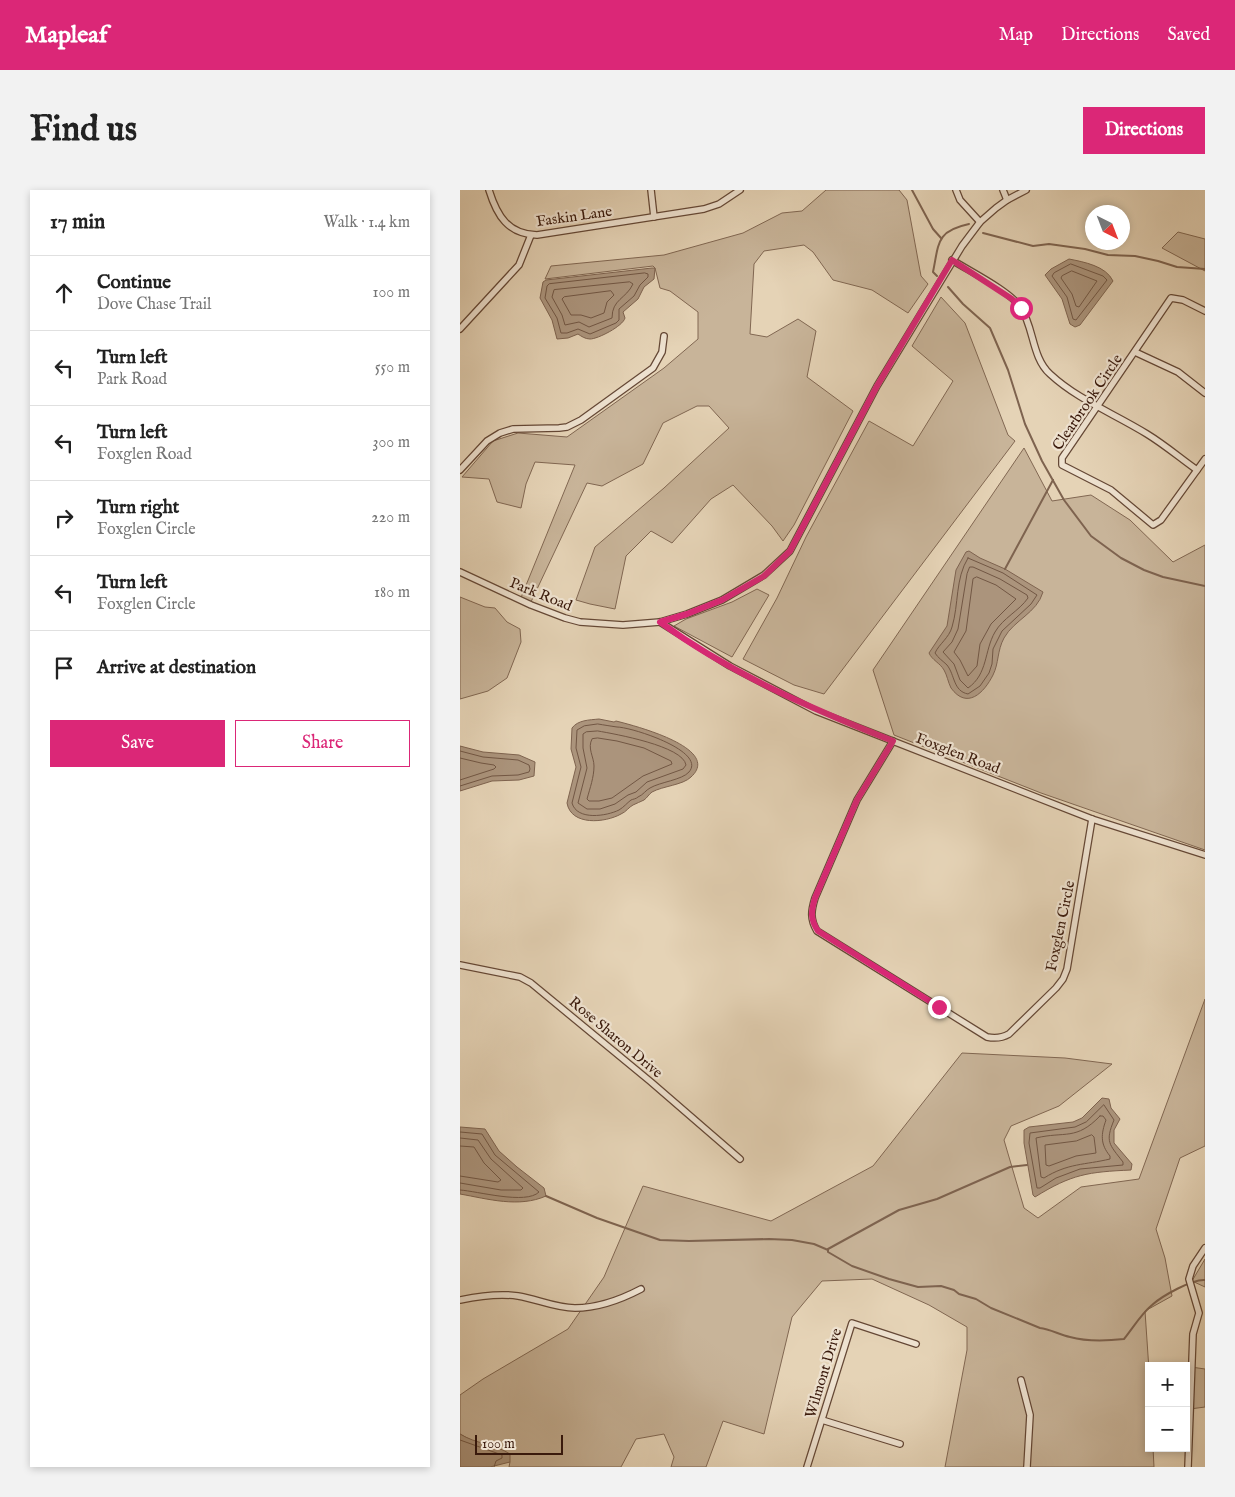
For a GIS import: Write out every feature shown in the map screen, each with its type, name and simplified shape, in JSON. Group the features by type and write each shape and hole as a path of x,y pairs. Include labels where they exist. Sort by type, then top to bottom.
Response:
{"street":[{"name":"Faskin Lane","path":"489,190 502,219 514,230 531,235 682,214 712,207 740,190"},
{"path":"650,190 654,217"},
{"path":"956,190 960,200 980,222"},
{"path":"1003,190 1007,200"},
{"name":"Park Road","path":"460,572 541,610 572,620 623,625 660,622 687,614 722,600 764,576 790,551 877,386 952,260 980,222 1007,200 1026,190"},
{"path":"460,329 519,265 531,235"},
{"path":"952,260 1012,299 1021,308 1040,363 1051,376 1097,408 1147,434 1197,470"},
{"name":"Clearbrook Circle","path":"1205,311 1183,300 1171,298 1136,352 1065,453 1062,458 1062,465 1111,490 1154,525 1161,520 1205,459"},
{"path":"460,470 487,440 500,433 513,429 567,427 581,420 654,368 660,358 664,336"},
{"path":"1136,352 1178,372 1205,393"},
{"name":"Foxglen Road","path":"660,622 730,666 816,710 1092,819 1205,855"},
{"name":"Foxglen Circle","path":"893,741 857,800 815,898 811,916 812,923 818,931 987,1038 1003,1038 1009,1034 1063,979 1067,969 1092,819"},
{"name":"Rose Sharon Drive","path":"460,964 520,977 531,983 651,1082 740,1159"},
{"path":"1188,1467 1193,1334 1200,1313 1189,1279 1193,1266 1205,1248"},
{"path":"460,1300 478,1296 509,1295 568,1308 589,1308 621,1299 641,1289"},
{"name":"Wilmont Drive","path":"808,1467 852,1323 916,1344"},
{"path":"1021,1380 1030,1415 1027,1467"},
{"path":"822,1420 900,1444"}],"shaded area":[{"path":"826,190 899,190 907,200 921,276 928,284 908,313 872,290 833,280 813,252 804,245 764,251 754,264 750,334 767,337 798,319 816,331 807,377 853,411 794,525 783,541 772,526 733,485 711,499 672,543 651,531 626,556 615,609 576,600 595,547 664,488 729,428 709,406 697,406 663,423 643,464 602,486 587,483 530,604 520,600 575,465 535,462 526,484 521,508 497,502 489,479 462,477 493,441 518,433 567,437 664,368 698,339 698,312 670,291 660,288 653,266 545,279 551,266 664,255 743,233 782,213 802,211"},
{"path":"1178,232 1205,239 1205,271 1162,248"},
{"path":"941,297 965,323 1008,435 1015,441 824,694 794,685 743,659 777,598 806,537 869,421 913,446 953,381 912,346"},
{"path":"1024,448 1052,501 1091,495 1130,520 1173,562 1205,545 1205,850 1041,793 894,735 873,670"},
{"path":"757,589 769,595 732,657 674,626 686,619 732,602"},
{"path":"460,597 485,607 495,608 507,622 520,629 521,642 507,678 488,691 460,699"},
{"path":"1205,999 1205,1146 1180,1158 1156,1229 1165,1258 1172,1296 1145,1311 1148,1362 1145,1362 1145,1452 1153,1452 1154,1467 945,1467 967,1350 967,1327 929,1305 872,1279 822,1281 792,1317 764,1434 723,1421 706,1467 671,1467 674,1457 664,1434 636,1439 621,1467 509,1467 510,1462 460,1434 460,1395 483,1379 568,1329 604,1277 643,1186 771,1221 873,1166 962,1053 1065,1058 1112,1064 1059,1106 1011,1126 1004,1140 1024,1208 1038,1218 1081,1187 1139,1179"},
{"path":"1205,1259 1205,1287 1192,1281"},
{"path":"1191,1367 1205,1369 1205,1407 1190,1409"}],"water":[{"path":"1069,259 1100,268 1113,281 1080,325 1075,327 1070,324 1062,299 1045,275 1051,269"},
{"path":"655,268 654,279 644,287 638,299 623,312 625,318 620,325 590,339 578,334 568,338 557,339 552,320 540,298 543,282 546,280"},
{"path":"969,551 1005,569 1043,592 1036,606 1013,626 1004,638 995,670 985,688 975,696 963,698 951,688 944,670 929,653 947,626 956,570 966,552"},
{"path":"599,719 625,723 672,740 686,748 695,757 698,766 687,780 652,792 644,800 614,817 598,821 575,816 567,803 576,767 571,749 572,728 581,722"},
{"path":"460,746 483,752 519,755 535,762 534,776 519,780 492,781 460,791"},
{"path":"1102,1098 1109,1099 1111,1108 1120,1119 1114,1130 1114,1143 1132,1164 1131,1170 1091,1173 1060,1183 1035,1197 1033,1195 1024,1143 1024,1130 1029,1127 1073,1122 1082,1118"},
{"path":"460,1127 485,1129 499,1151 544,1188 546,1196 536,1200 514,1202 460,1194"},
{"path":"460,1434 510,1454 510,1462 490,1467 460,1467"}],"waterway":[{"path":"912,190 933,229 941,238"},
{"path":"937,276 933,272 941,240 950,230 969,224"},
{"path":"983,233 1033,246 1049,244 1085,249 1108,255 1135,256 1177,267 1205,269"},
{"path":"948,287 963,304 990,328 1008,370 1025,424 1042,461 1064,500 1091,536 1121,558 1144,570 1163,577 1205,586"},
{"path":"1005,569 1053,480"},
{"path":"828,1249 899,1210 937,1199 1010,1167 1027,1165"},
{"path":"546,1196 597,1218 660,1240 769,1239 792,1240 814,1244 828,1250 828,1252 852,1266 918,1287 941,1286 954,1290 959,1294 976,1299 991,1308 1040,1328 1084,1340 1124,1339 1144,1313 1157,1301 1185,1285 1205,1280"}],"route":[{"path":"939,1007 818,931 812,923 812,907 815,898 857,800 893,741 790,698 730,666 660,622 722,600 764,576 790,551 877,386 952,260 1012,299 1021,308"}]}
